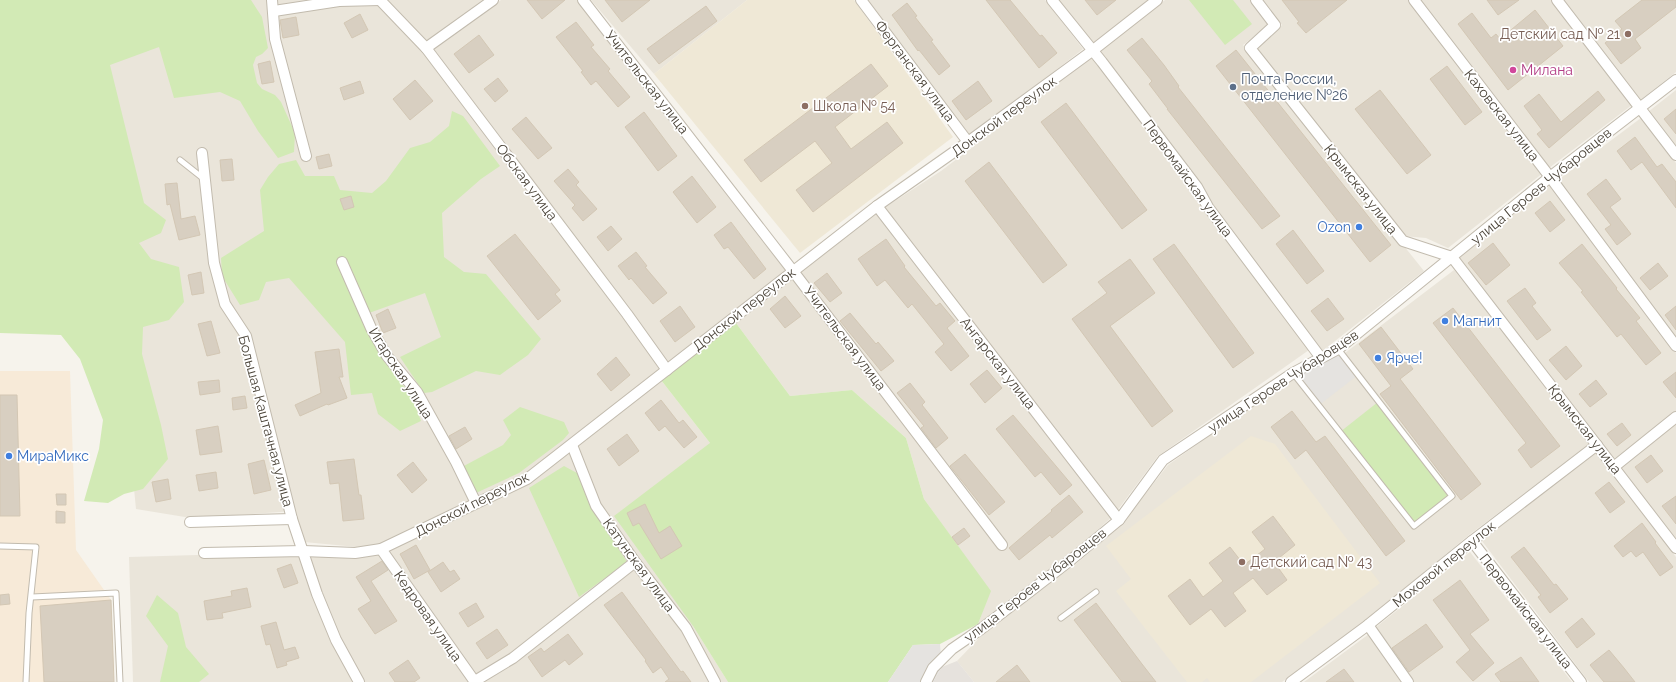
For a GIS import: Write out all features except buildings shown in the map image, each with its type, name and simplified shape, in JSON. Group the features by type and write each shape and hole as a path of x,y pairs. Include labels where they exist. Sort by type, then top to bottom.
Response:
{"street":[{"path":"272,0 275,39 306,156"},
{"path":"274,11 339,1 380,0"},
{"name":"Обская улица","path":"380,0 426,48 627,314 667,370"},
{"path":"426,48 493,0"},
{"name":"Учительская улица","path":"583,0 793,271 1002,545"},
{"name":"Ферганская улица","path":"861,0 968,142"},
{"name":"Первомайская улица","path":"1052,0 1197,187 1208,207 1321,358"},
{"name":"Донской переулок","path":"204,553 303,551 355,553 381,550 527,479 877,206 968,142 1092,51 1158,0"},
{"name":"Крымская улица","path":"1256,0 1275,25 1250,48 1402,241 1452,257 1676,548"},
{"name":"Каховская улица","path":"1414,0 1550,177 1676,346"},
{"path":"1557,0 1676,155"},
{"name":"улица Героев Чубаровцев","path":"926,682 933,668 952,649 981,629 1072,559 1119,520 1163,460 1293,373 1338,349 1550,177 1676,80"},
{"name":"Большая Каштачная улица","path":"202,153 214,263 226,304 246,336 292,519 327,620 359,682"},
{"name":"Ангарская улица","path":"877,206 1119,520"},
{"name":"Игарская улица","path":"342,262 371,328 386,356 417,392 456,462 476,503"},
{"path":"1614,466 1676,417"},
{"name":"Катунская улица","path":"572,445 596,506 635,562 686,628 715,682"},
{"name":"Моховой переулок","path":"1291,682 1368,625 1472,541 1597,445"},
{"path":"190,522 292,519"},
{"name":"Первомайская улица","path":"1472,541 1581,682"},
{"name":"Кедровая улица","path":"381,550 475,682"},
{"path":"475,682 513,658 635,562"},
{"path":"1368,625 1408,682"}],"lane":[{"path":"180,160 205,179"},
{"path":"1293,373 1414,526 1452,496 1338,349"},
{"path":"0,546 36,547 32,597 29,613 26,682"},
{"path":"1061,618 1096,592"},
{"path":"32,597 116,593 120,682"}],"shaded area":[{"path":"173,0 485,0 419,48 624,316 662,369 524,475 381,544 357,547 304,542 295,511 191,518 136,509 92,56"},
{"path":"501,0 577,0 786,271 669,364 434,49"},
{"path":"591,0 747,0 654,74"},
{"name":"Школа № 54","path":"747,0 854,0 953,137 800,253 654,74"},
{"path":"867,0 1045,0 1083,49 970,137"},
{"path":"1059,0 1150,0 1093,44"},
{"path":"1165,0 1250,0 1269,25 1243,45 1424,271 1321,352 1099,51"},
{"path":"1262,0 1409,0 1543,173 1448,248 1426,238 1403,236 1256,50 1282,25"},
{"path":"1419,0 1552,0 1632,105 1549,168 1439,28"},
{"path":"1562,0 1676,0 1676,72 1639,101"},
{"path":"1093,56 1195,192 1309,350 1158,456 1114,515 1070,555 1016,594 978,624 990,591 924,499 906,438 852,390 790,396 736,323 881,210 941,171"},
{"path":"1676,90 1676,147 1648,112"},
{"path":"1641,118 1676,163 1676,337 1557,181"},
{"path":"1549,186 1676,353 1676,411 1614,459 1459,258"},
{"path":"1454,270 1591,443 1469,535 1365,621 1282,682 974,682 957,661 985,632 1077,563 1121,525 1168,465 1281,385 1345,353"},
{"path":"1338,349 1358,375 1318,406 1293,373"},
{"path":"0,371 70,371 76,550 111,600 114,682 0,682"},
{"path":"661,380 710,443 693,626 728,682 133,682 129,557 295,552 353,559 385,553 530,483"},
{"path":"1676,423 1676,540 1620,466"},
{"name":"Детский сад № 43","path":"1251,436 1275,444 1380,583 1251,682 1210,682 1207,678 1202,682 1187,682 1116,591 1131,579 1106,546"},
{"path":"1596,452 1676,557 1676,682 1589,682 1482,541"},
{"path":"1470,552 1572,682 1411,682 1375,628"},
{"path":"1369,634 1404,682 1304,682"},
{"path":"940,644 942,667 933,682 888,682 913,645"},
{"path":"957,661 974,682 933,682 942,667"}],"green space":[{"path":"0,0 251,0 262,17 268,48 256,57 253,65 257,83 262,89 275,95 281,102 295,133 294,152 278,158 258,131 240,101 220,92 174,98 159,47 110,65 144,203 166,220 161,233 139,243 151,259 179,267 184,302 169,320 143,327 142,354 161,425 168,459 143,489 124,494 108,503 84,501 99,449 103,420 80,359 61,335 0,333"},
{"path":"1189,0 1233,0 1252,24 1225,45"},
{"path":"452,111 463,116 500,166 481,179 442,213 444,257 464,272 486,274 541,339 528,355 500,375 476,371 432,392 424,393 400,357 441,337 425,293 369,313 362,317 384,361 412,397 421,421 400,431 378,414 372,393 351,395 345,342 289,278 266,282 259,300 240,305 222,276 221,258 264,231 260,190 268,177 279,164 296,160 305,176 334,176 340,190 372,193 386,181 410,148 430,142 449,126"},
{"path":"736,323 790,396 852,390 906,438 924,499 991,591 978,624 940,644 913,645 888,682 728,682 693,626 614,516 710,443 661,380"},
{"path":"1378,402 1452,496 1414,526 1340,432"},
{"path":"520,407 564,422 569,433 563,440 519,473 476,493 462,467 503,445 511,435 503,420"},
{"path":"564,466 577,473 592,508 627,562 579,597 529,488"},
{"path":"157,595 178,613 186,647 209,674 199,682 160,682 168,646 146,616"}],"place":[{"name":"Детский сад № 21","path":"1628,34"},
{"name":"Милана","path":"1513,70"},
{"name":"Почта России, отделение №26","path":"1233,87"},
{"name":"Школа № 54","path":"805,106"},
{"name":"Ozon","path":"1359,227"},
{"name":"Магнит","path":"1445,321"},
{"name":"Ярче!","path":"1378,358"},
{"name":"МираМикс","path":"9,456"},
{"name":"Детский сад № 43","path":"1242,562"}]}
